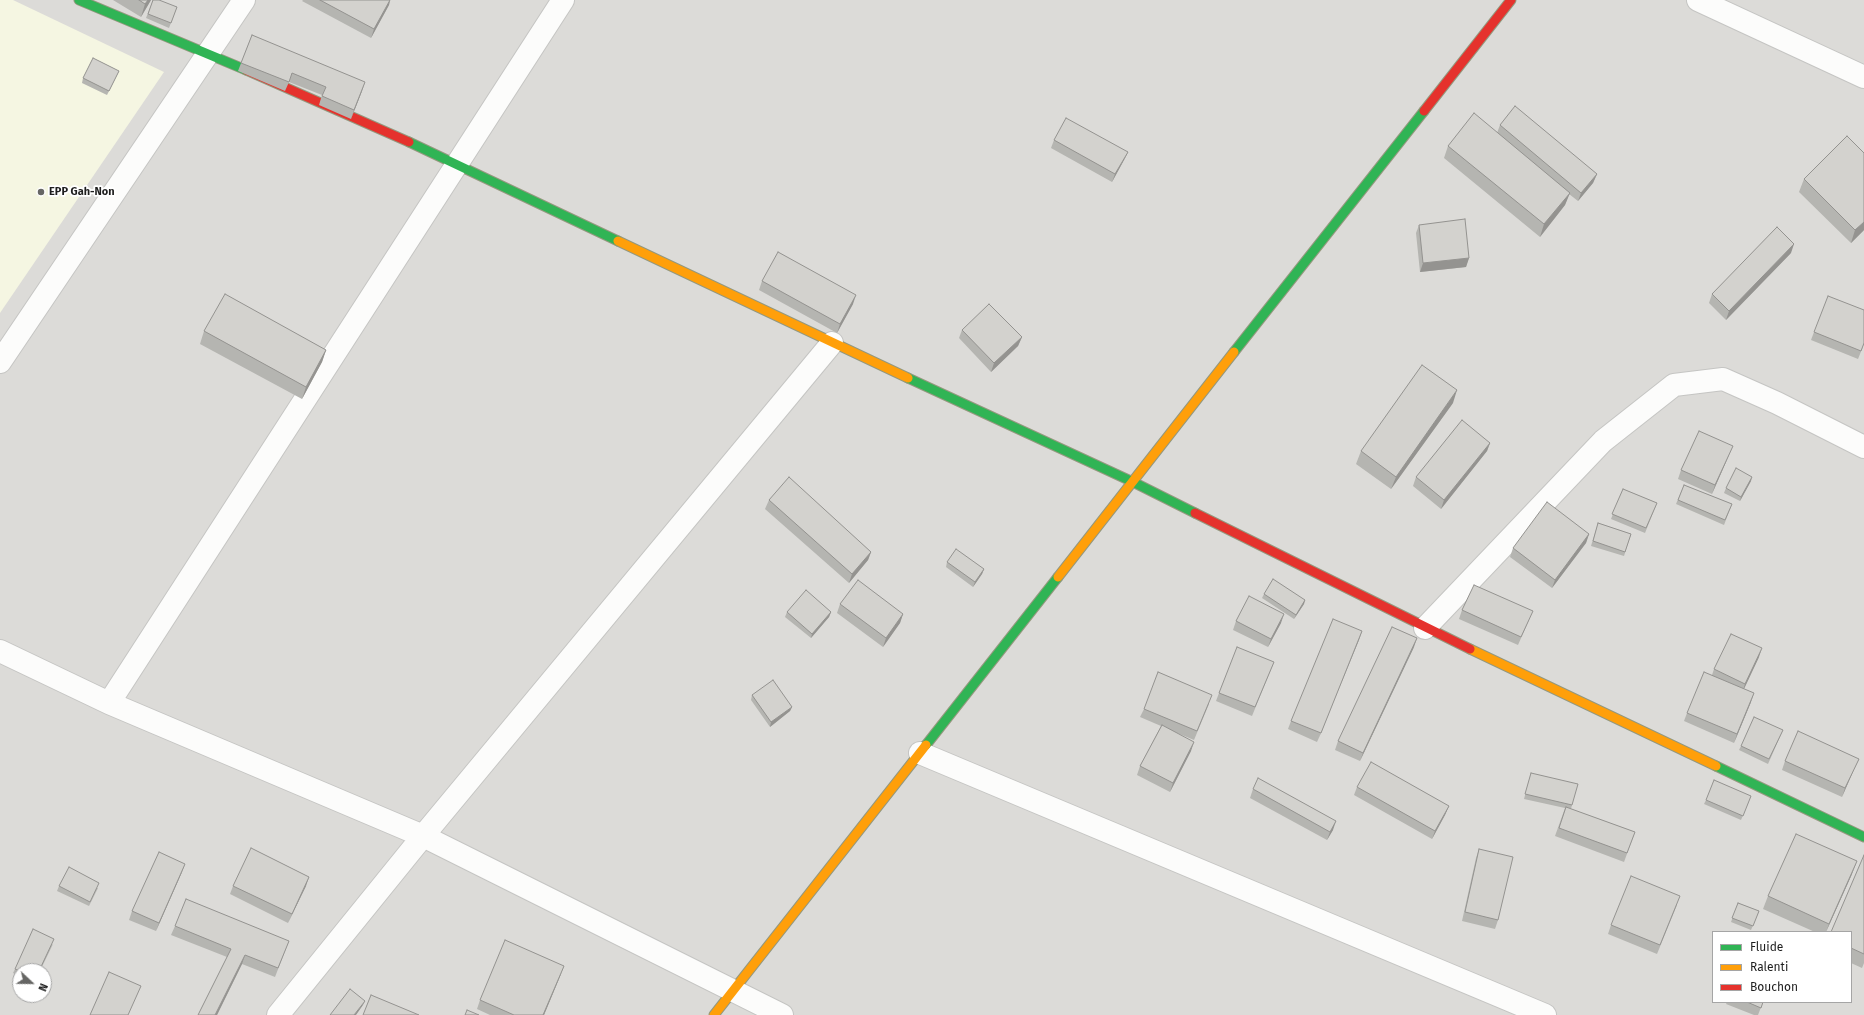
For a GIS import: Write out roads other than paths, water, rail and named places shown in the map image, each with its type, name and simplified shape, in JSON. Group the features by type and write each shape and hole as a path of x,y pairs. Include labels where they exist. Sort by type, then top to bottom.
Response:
{"street":[{"path":"79,0 209,54 457,164 832,343 1133,482 1425,628 1864,837"},
{"path":"0,362 244,0"},
{"path":"109,702 563,0"},
{"path":"714,1015 1511,0"},
{"path":"1698,0 1864,76"},
{"path":"278,1015 423,836 832,343"},
{"path":"1425,628 1603,441 1674,385 1723,379 1776,403 1864,447"},
{"path":"0,650 109,702 423,836 782,1015"},
{"path":"920,753 1545,1015"}],"place":[{"name":"EPP Gah-Non","path":"41,192"}]}
